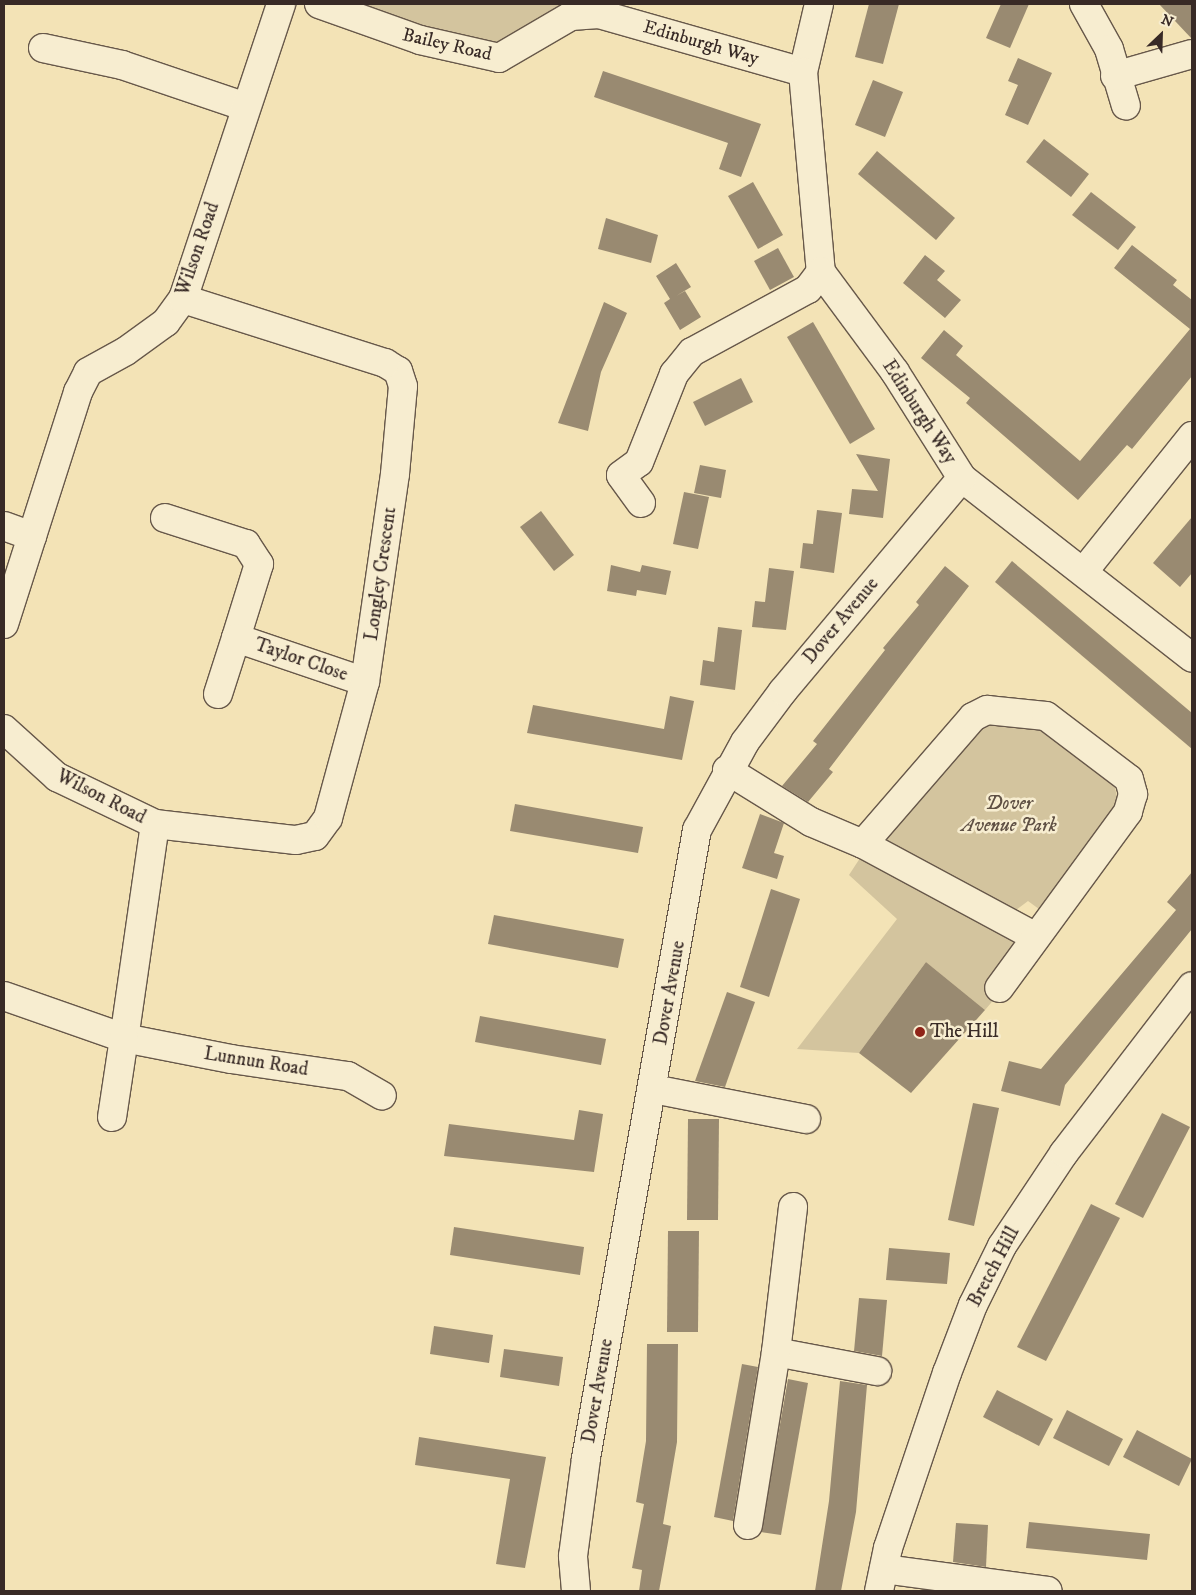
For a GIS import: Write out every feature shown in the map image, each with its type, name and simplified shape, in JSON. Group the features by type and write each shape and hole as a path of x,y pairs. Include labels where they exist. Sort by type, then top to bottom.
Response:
{"street":[{"name":"Wilson Road","path":"5,618 78,392 88,372 126,352 166,322 183,299 281,4"},
{"name":"Bailey Road","path":"319,4 412,38 499,58 571,16 599,14"},
{"path":"642,502 621,475 640,462 674,374 692,352 808,290 821,272 803,72 819,4"},
{"path":"1084,4 1108,49 1126,106"},
{"name":"Edinburgh Way","path":"599,14 803,72"},
{"path":"43,48 122,65 246,107"},
{"path":"1115,76 1192,54"},
{"name":"Edinburgh Way","path":"821,272 895,372 962,478 1084,571 1192,658"},
{"name":"Longley Crescent","path":"156,824 278,840 315,836 328,818 365,682 395,474 403,386 398,371 385,363 183,299"},
{"path":"1084,571 1192,436"},
{"name":"Dover Avenue","path":"576,1591 573,1556 586,1458 654,1089 697,830 727,770 783,691 962,478"},
{"name":"Taylor Close","path":"165,518 246,544 259,564 218,694"},
{"path":"4,526 32,536"},
{"name":"Taylor Close","path":"236,638 365,682"},
{"path":"863,844 973,717 987,710 1046,716 1120,769 1130,779 1133,794 1128,812 999,988"},
{"name":"Wilson Road","path":"4,729 58,777 156,824"},
{"path":"727,770 811,822 863,844 1036,938"},
{"path":"112,1117 156,824"},
{"name":"Bretch Hill","path":"882,1580 902,1506 947,1373 972,1305 1002,1246 1069,1146 1192,986"},
{"name":"Lunnun Road","path":"4,996 124,1038 230,1059 348,1076 382,1096"},
{"path":"654,1089 806,1119"},
{"path":"748,1525 776,1352 793,1207"},
{"path":"776,1352 877,1371"},
{"path":"882,1580 1043,1591"}],"green space":[{"path":"323,4 601,4 499,58"},
{"name":"Dover Avenue Park","path":"986,723 1053,731 1113,779 1119,806 1043,912 1028,901 1008,916 875,842"},
{"path":"864,852 1017,943 984,988 996,997 985,1010 926,962 859,1053 797,1049 897,919 849,875"}],"building":[{"path":"869,4 899,4 883,64 855,57"},
{"path":"1001,4 1029,4 1010,48 986,38"},
{"path":"1159,4 1192,4 1192,39"},
{"path":"1018,58 1052,73 1028,125 1005,115 1018,85 1008,81"},
{"path":"603,71 761,124 741,177 719,169 728,143 594,97"},
{"path":"873,80 903,92 885,137 855,125"},
{"path":"1044,139 1089,174 1071,197 1026,162"},
{"path":"877,151 955,218 936,240 858,174"},
{"path":"753,182 783,235 758,249 728,196"},
{"path":"1091,192 1136,227 1118,250 1072,215"},
{"path":"606,218 658,235 651,263 598,249"},
{"path":"1132,245 1177,280 1173,285 1192,300 1192,376 1132,449 1127,445 1078,500 966,403 970,398 921,358 944,330 963,346 956,355 1080,461 1190,329 1114,268"},
{"path":"778,248 794,277 770,290 754,261"},
{"path":"925,255 945,271 937,280 961,300 945,318 903,283"},
{"path":"676,263 691,287 676,296 685,291 701,317 680,330 664,303 670,299 656,276"},
{"path":"604,302 627,313 601,372 588,431 558,423"},
{"path":"813,322 875,429 850,444 787,337"},
{"path":"741,378 753,402 705,426 693,402"},
{"path":"856,454 890,459 883,518 849,514 852,489 878,491"},
{"path":"700,465 726,470 721,498 694,493"},
{"path":"684,492 709,497 698,549 673,544"},
{"path":"817,510 842,513 834,573 800,568 803,543 813,544"},
{"path":"541,511 574,555 554,571 520,527"},
{"path":"1192,517 1192,573 1180,587 1153,563"},
{"path":"1012,561 1192,713 1192,749 995,582"},
{"path":"611,565 640,572 642,565 671,571 666,595 637,590 636,596 607,591"},
{"path":"945,566 969,586 829,769 833,772 808,802 782,786 817,744 813,741 885,650 883,648 919,605 916,602"},
{"path":"769,568 794,571 786,630 752,627 755,601 765,602"},
{"path":"718,627 742,630 735,690 700,685 703,660 714,662"},
{"path":"670,696 694,701 682,760 527,733 533,705 664,729"},
{"path":"515,804 643,827 638,853 510,831"},
{"path":"760,814 784,823 774,853 784,856 777,879 742,868"},
{"path":"1192,872 1192,929 1065,1085 1060,1106 1001,1091 1009,1061 1041,1069 1176,910 1167,902"},
{"path":"771,889 800,899 769,997 740,987"},
{"path":"494,915 624,939 618,968 488,944"},
{"name":"The Hill","path":"926,962 985,1010 911,1093 859,1053"},
{"path":"727,992 755,1002 725,1087 695,1081"},
{"path":"480,1016 606,1039 601,1065 475,1042"},
{"path":"973,1103 999,1108 974,1226 948,1220"},
{"path":"579,1110 603,1114 594,1172 444,1156 449,1124 574,1140"},
{"path":"1162,1113 1190,1127 1143,1218 1115,1204"},
{"path":"688,1119 719,1119 718,1220 687,1220"},
{"path":"1091,1204 1120,1218 1046,1361 1017,1347"},
{"path":"454,1227 584,1247 580,1275 450,1255"},
{"path":"668,1231 699,1231 698,1332 667,1332"},
{"path":"889,1248 950,1253 947,1284 886,1280"},
{"path":"859,1298 887,1300 882,1356 854,1351"},
{"path":"434,1326 493,1335 489,1363 430,1354"},
{"path":"647,1344 678,1344 677,1442 663,1524 671,1526 659,1591 639,1591 642,1570 632,1568 644,1504 636,1502 646,1441"},
{"path":"504,1349 563,1357 559,1386 500,1377"},
{"path":"742,1364 758,1367 733,1521 714,1517"},
{"path":"788,1379 808,1383 781,1535 761,1532"},
{"path":"840,1381 867,1385 856,1512 841,1591 815,1591 829,1501"},
{"path":"997,1390 1053,1419 1039,1446 983,1417"},
{"path":"1067,1410 1123,1439 1109,1466 1053,1438"},
{"path":"1137,1430 1192,1459 1179,1486 1123,1457"},
{"path":"419,1437 546,1457 525,1568 496,1564 510,1479 415,1465"},
{"path":"1029,1522 1150,1534 1147,1560 1026,1548"},
{"path":"956,1523 988,1525 986,1567 953,1562"}],"place":[{"name":"The Hill","path":"920,1032"}]}
